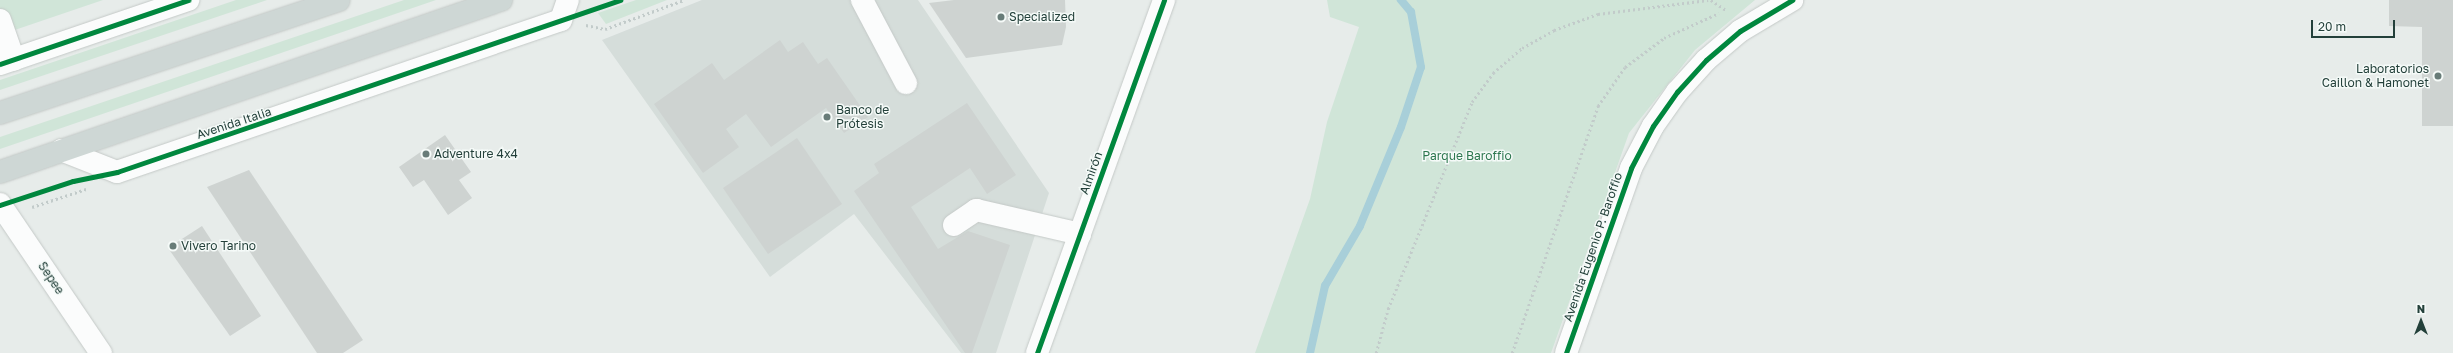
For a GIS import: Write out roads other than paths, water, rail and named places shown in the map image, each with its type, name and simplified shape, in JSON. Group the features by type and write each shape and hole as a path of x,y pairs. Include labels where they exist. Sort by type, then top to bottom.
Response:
{"main road":[{"path":"0,113 340,0"},
{"path":"0,172 501,0"}],"street":[{"path":"0,20 7,62 188,0"},
{"path":"862,0 906,83"},
{"name":"Almirón","path":"1037,353 1164,0"},
{"name":"Avenida Eugenio P. Baroffio","path":"1566,353 1631,168 1653,126 1676,92 1706,60 1740,30 1792,0"},
{"name":"Avenida Italia","path":"61,150 117,172 565,10"},
{"name":"Sepee","path":"4,209 101,353"},
{"path":"954,225 976,210 1080,234"}],"waterway":[{"path":"1310,353 1325,286 1360,226 1401,127 1421,67 1411,12 1401,0"}],"place":[{"name":"Specialized","path":"1001,17"},
{"name":"Laboratorios Caillon & Hamonet","path":"2438,76"},
{"name":"Banco de Prótesis","path":"827,117"},
{"name":"Adventure 4x4","path":"426,154"},
{"name":"Vivero Tarino","path":"173,246"}],"park label":[{"name":"Parque Baroffio","path":"1467,156"}]}
